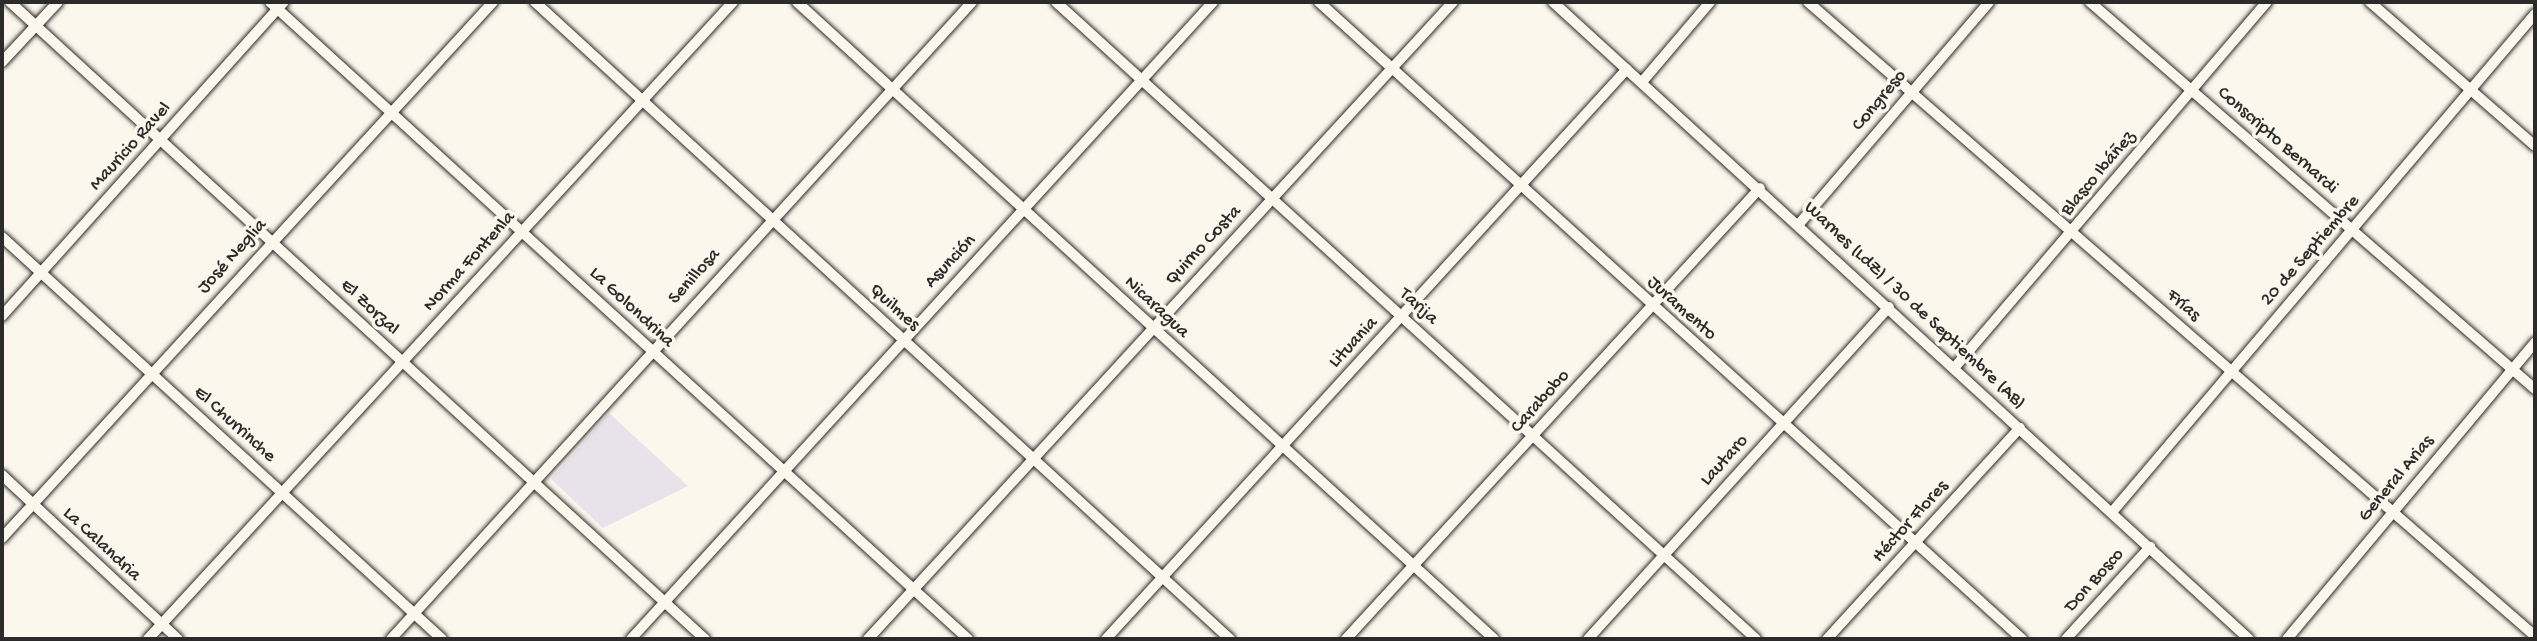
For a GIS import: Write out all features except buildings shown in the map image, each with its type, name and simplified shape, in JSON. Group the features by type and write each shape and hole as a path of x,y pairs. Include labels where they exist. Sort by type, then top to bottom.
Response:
{"street":[{"name":"El Zorzal","path":"10,2 705,639"},
{"path":"2,62 58,2"},
{"name":"José Neglia","path":"2,538 493,2"},
{"name":"Quilmes","path":"535,2 1230,639"},
{"name":"Norma Fontenla","path":"148,639 733,2"},
{"name":"Nicaragua","path":"797,2 1494,639"},
{"name":"Senillosa","path":"391,639 771,219 972,2"},
{"name":"Tarija","path":"1056,2 1756,639"},
{"name":"Asunción","path":"631,639 1213,2"},
{"name":"Juramento","path":"1319,2 1652,307 2022,639"},
{"name":"Quirno Costa","path":"868,639 1151,327 1453,2"},
{"name":"Warnes (LdZ) / 30 de Septiembre (AB)","path":"1553,2 2113,511 2249,639"},
{"path":"1642,82 1710,2"},
{"name":"Frías","path":"1808,2 2535,636"},
{"name":"Congreso","path":"1799,224 1989,2"},
{"name":"Conscripto Bernardi","path":"2090,2 2535,389"},
{"name":"Blasco Ibáñez","path":"1955,367 2267,2"},
{"path":"2370,2 2535,146"},
{"name":"La Golondrina","path":"277,4 652,352 968,639"},
{"name":"Mauricio Ravel","path":"2,316 160,141 277,4"},
{"name":"20 de Septiembre","path":"2113,511 2535,14"},
{"name":"Lituania","path":"1105,639 1627,69"},
{"name":"Carabobo","path":"1346,639 1760,188"},
{"name":"El Churrinche","path":"2,237 442,639"},
{"name":"Lautaro","path":"1588,639 1889,307"},
{"name":"General Arias","path":"2287,639 2535,342"},
{"name":"Héctor Flores","path":"1827,639 2020,428"},
{"name":"La Calandria","path":"2,475 178,639"},
{"name":"Don Bosco","path":"2066,639 2150,547"}],"shaded area":[{"path":"609,413 688,486 603,528 551,479"}]}
